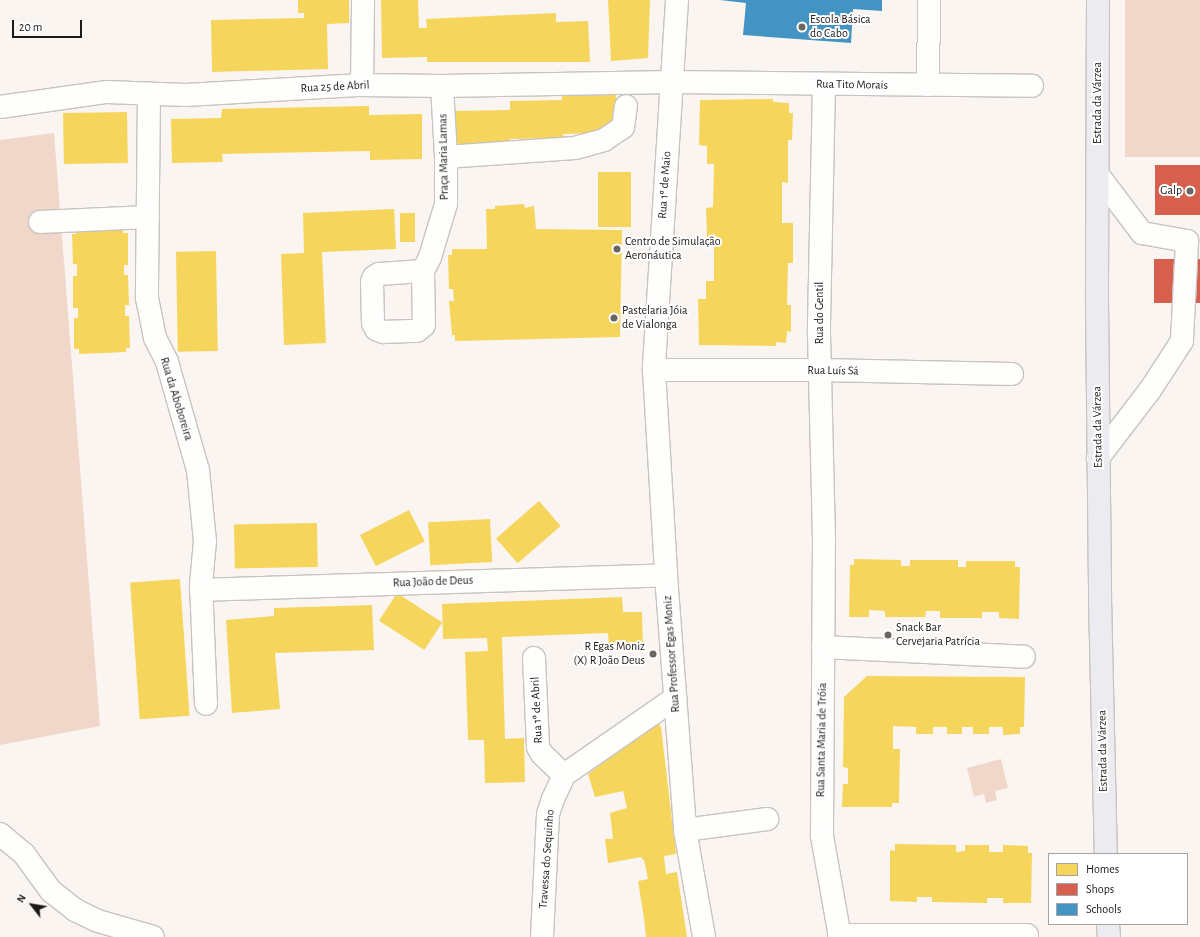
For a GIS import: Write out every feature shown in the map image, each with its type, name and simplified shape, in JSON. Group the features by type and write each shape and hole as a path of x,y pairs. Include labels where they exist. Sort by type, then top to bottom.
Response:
{"main road":[{"name":"Estrada da Várzea","path":"1098,0 1098,458 1106,853"},
{"path":"1108,925 1109,937"}],"street":[{"path":"362,85 363,0"},
{"name":"Rua 1º de Maio","path":"654,370 677,0"},
{"path":"928,85 929,0"},
{"name":"Rua 25 de Abril","path":"0,107 107,92 186,95 362,85 442,86 672,82"},
{"name":"Rua Tito Morais","path":"672,82 824,85 1032,86"},
{"name":"Rua do Gentil","path":"824,85 820,334 824,541"},
{"name":"Praça Maria Lamas","path":"423,271 430,257 446,204 446,156 442,86"},
{"name":"Rua da Aboboreira","path":"149,94 147,298 150,320 155,338 167,362 198,470 205,541 201,590 206,704"},
{"path":"446,156 575,148 604,140 623,127 626,106"},
{"path":"1098,175 1142,233 1187,241 1182,340 1150,390 1098,458"},
{"path":"40,222 148,217"},
{"name":"Rua Luís Sá","path":"654,370 821,370 1012,374"},
{"name":"Rua Professor Egas Moniz","path":"654,370 666,575 685,830 704,937"},
{"name":"Rua Santa Maria de Tróia","path":"824,541 822,836 840,936"},
{"name":"Rua João de Deus","path":"201,590 666,575"},
{"path":"823,647 1024,657"},
{"name":"Rua 1º de Abril","path":"534,658 538,747 542,754 564,775"},
{"path":"564,775 675,698"},
{"name":"Travessa do Sequinho","path":"542,937 548,814 564,775"},
{"path":"685,830 767,819"},
{"path":"0,834 24,854 51,891 71,907 98,921 153,937"},
{"path":"840,936 1027,935"}],"shaded area":[{"path":"1125,0 1200,0 1200,157 1125,157"},
{"path":"54,133 100,726 0,745 0,140"},
{"path":"1001,759 1008,788 995,791 997,800 986,803 984,794 974,797 967,768"}],"building: Homes":[{"path":"298,0 349,0 349,23 327,24 328,69 212,72 211,20 304,18 304,13 298,13"},
{"path":"381,0 418,0 419,28 427,28 426,19 556,13 556,22 588,21 590,62 427,62 427,57 382,58"},
{"path":"608,0 650,0 648,58 611,61"},
{"path":"616,95 616,127 602,133 563,134 564,138 510,139 510,148 453,147 452,125 456,125 456,111 510,110 510,101 562,100 562,96"},
{"path":"773,99 773,102 789,103 789,113 793,113 792,140 788,140 788,183 782,182 782,223 793,223 793,263 788,263 787,305 791,305 791,332 787,331 786,343 776,342 776,346 699,345 698,299 706,299 706,281 714,281 714,237 707,237 706,208 713,207 714,164 707,164 707,146 699,145 700,100"},
{"path":"369,106 369,115 422,114 422,159 370,160 370,151 222,154 223,162 172,163 171,119 221,118 222,109"},
{"path":"127,112 128,163 64,164 63,113"},
{"path":"598,172 631,172 631,227 598,227"},
{"path":"524,204 525,208 534,206 536,229 622,230 620,337 455,341 455,335 452,335 449,301 454,301 453,289 449,289 448,255 452,255 452,249 487,249 486,209 495,209 495,206"},
{"path":"394,209 396,249 322,252 326,343 284,345 281,254 304,253 303,213"},
{"path":"400,213 415,213 415,242 400,242"},
{"path":"123,227 123,233 128,233 128,265 124,265 124,275 128,275 129,305 125,305 125,316 129,316 130,348 126,348 126,352 79,354 79,349 74,349 74,318 78,318 78,308 73,308 73,276 77,276 77,264 73,264 72,234 76,234 76,228"},
{"path":"216,251 218,351 178,352 176,252"},
{"path":"539,501 561,526 518,563 496,538"},
{"path":"409,510 425,541 376,566 360,535"},
{"path":"490,519 492,562 430,565 428,522"},
{"path":"317,523 318,567 235,568 234,524"},
{"path":"854,559 901,560 901,566 910,566 910,560 958,560 958,567 966,567 966,561 1015,561 1015,567 1020,567 1019,619 999,618 999,612 982,612 982,618 940,618 940,611 926,611 925,617 885,617 885,611 869,610 869,617 849,617 850,565 854,565"},
{"path":"180,579 190,716 140,719 130,582"},
{"path":"397,593 442,622 424,650 379,621"},
{"path":"622,597 623,612 642,612 643,648 609,649 608,633 502,637 505,739 524,738 525,782 485,783 484,740 468,740 465,652 488,651 487,638 443,639 442,604"},
{"path":"372,605 374,650 275,653 280,709 232,713 226,620 274,616 274,608"},
{"path":"867,676 1025,677 1024,727 1020,727 1020,734 1003,735 1003,727 989,727 989,734 973,734 973,727 962,727 962,734 947,734 947,727 933,727 933,734 916,734 916,727 893,726 893,749 900,749 899,803 892,803 892,807 842,807 843,784 848,784 848,768 843,767 844,697"},
{"path":"658,723 661,727 676,854 664,856 666,874 677,872 687,937 646,937 638,881 648,879 644,860 641,857 608,863 605,839 613,839 610,813 627,808 623,791 595,797 588,774"},
{"path":"895,844 956,845 956,852 965,851 965,845 989,845 989,852 1003,852 1003,845 1028,846 1028,853 1032,853 1031,903 1003,903 1003,898 987,898 987,903 932,902 932,897 917,897 917,902 890,901 890,850 895,851"}],"building: Shops":[{"path":"1155,165 1200,165 1200,215 1155,215"},
{"path":"1154,259 1200,259 1200,303 1154,303"}],"building: Schools":[{"path":"720,0 882,0 882,11 853,9 851,43 743,35 746,3"}],"place":[{"name":"Escola Básica do Cabo","path":"802,27"},
{"name":"Galp","path":"1190,191"},
{"name":"Centro de Simulação Aeronáutica","path":"617,249"},
{"name":"Pastelaria Jóia de Vialonga","path":"614,318"},
{"name":"Snack Bar Cervejaria Patrícia","path":"888,635"},
{"name":"R Egas Moniz (X) R João Deus","path":"653,654"}]}
